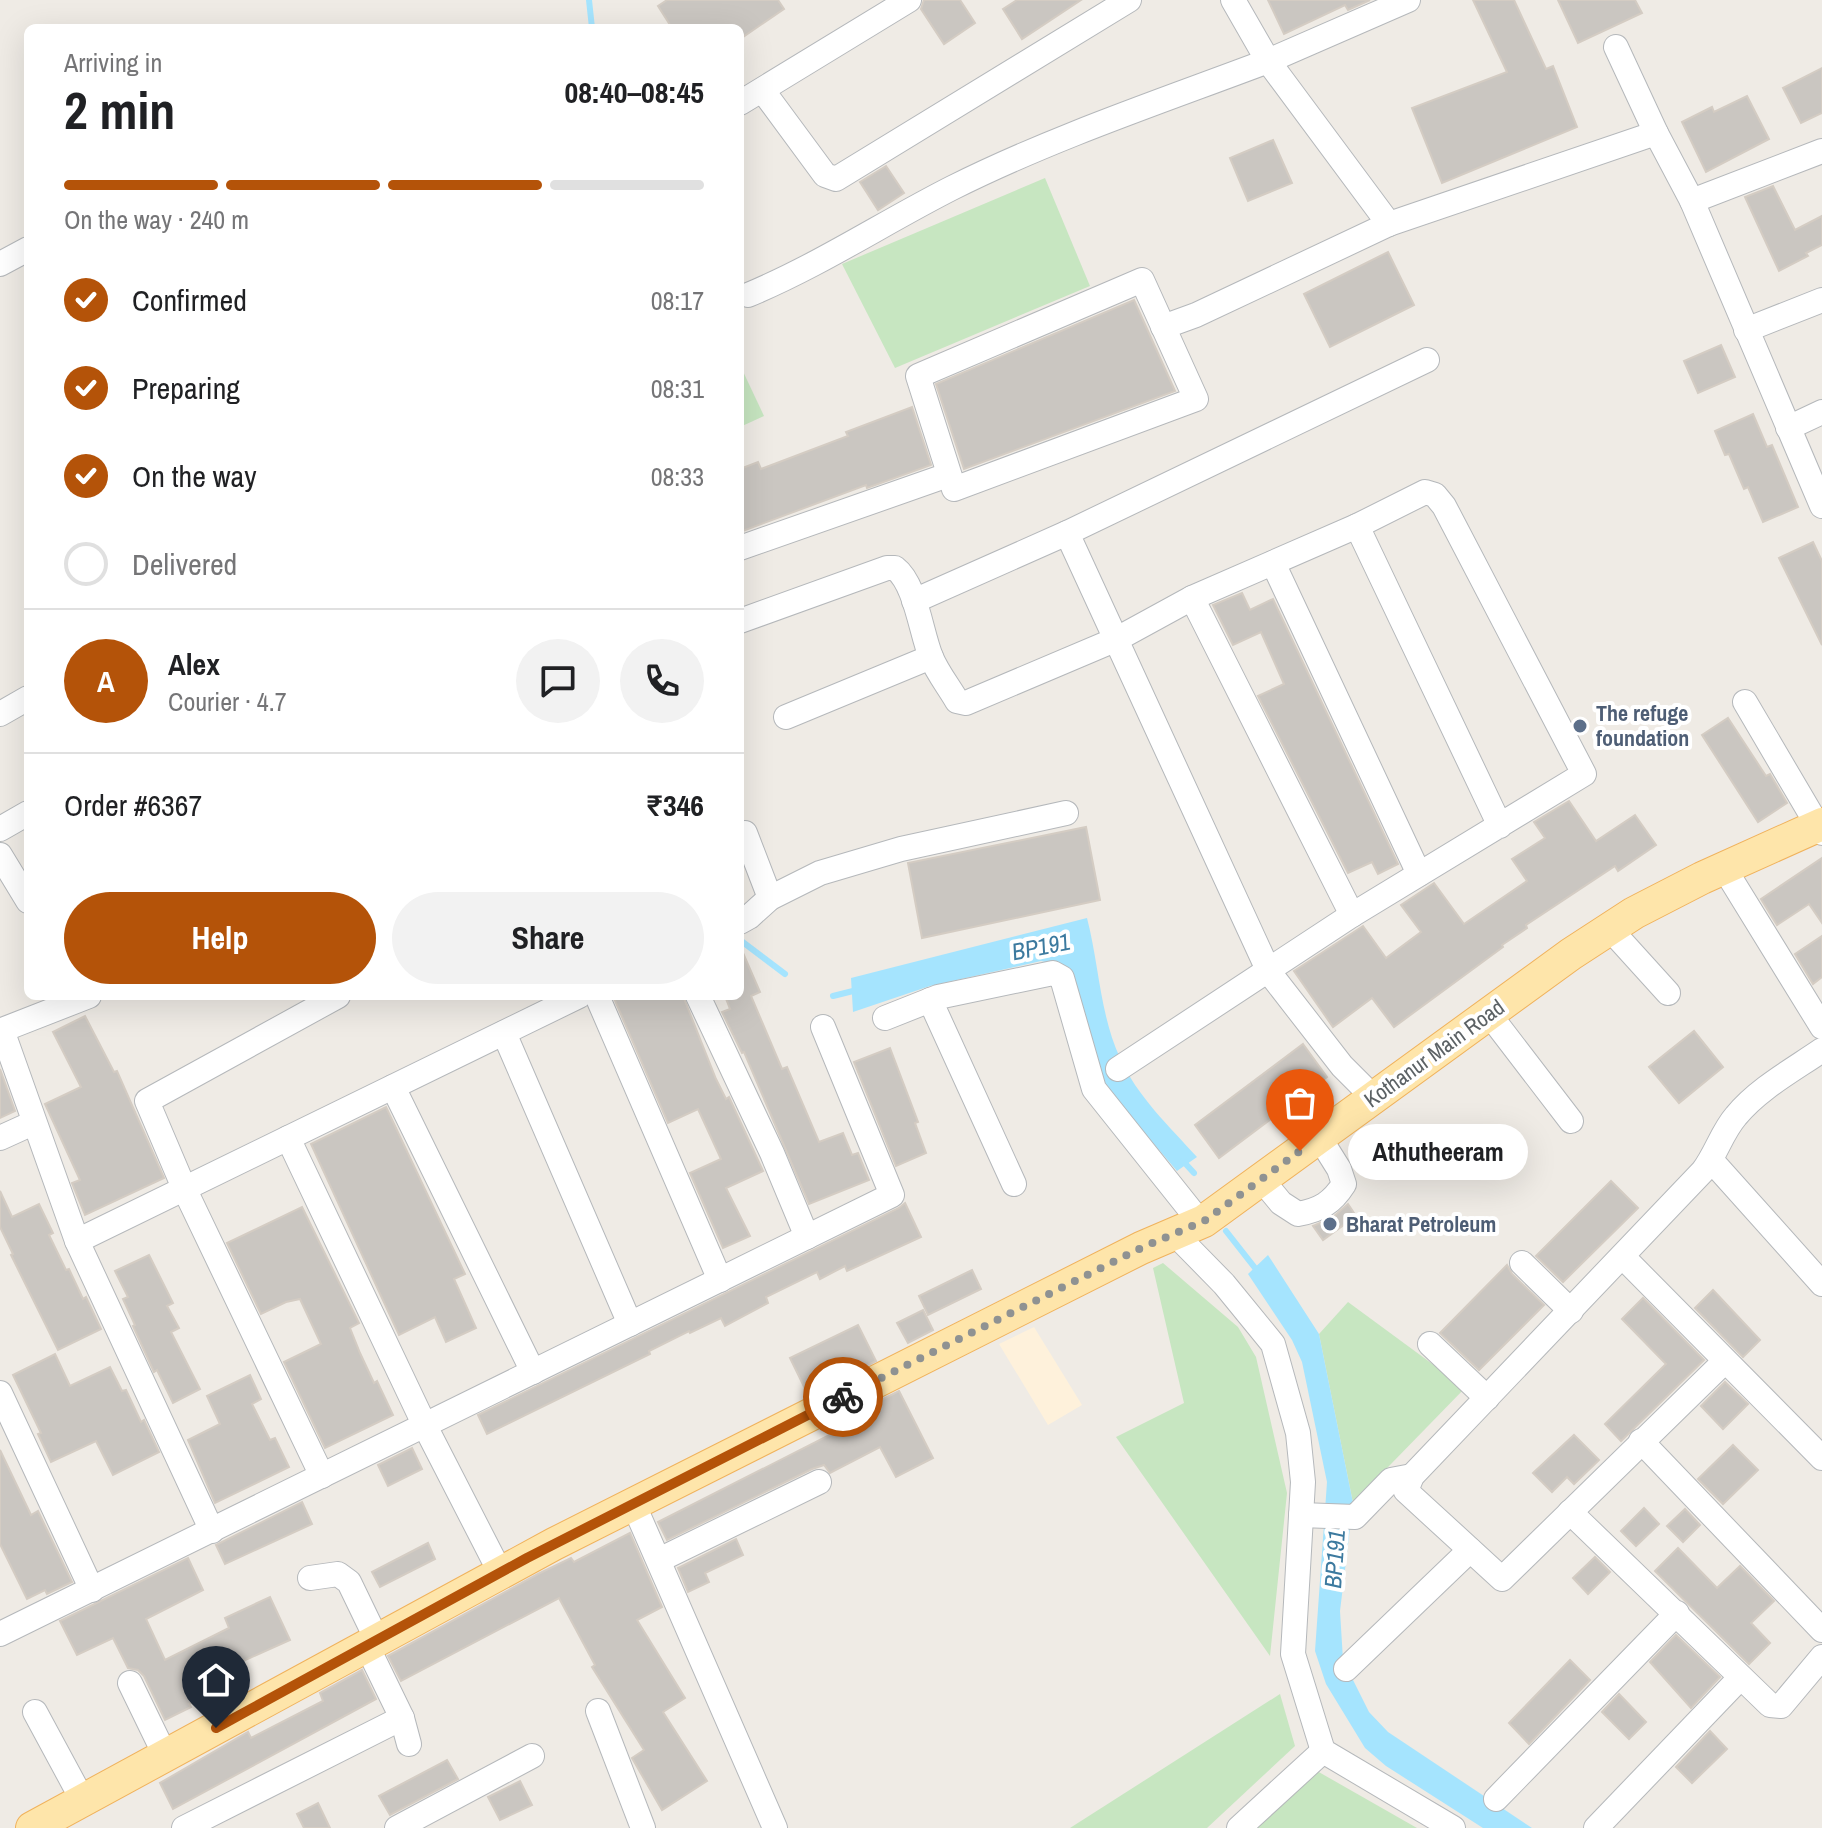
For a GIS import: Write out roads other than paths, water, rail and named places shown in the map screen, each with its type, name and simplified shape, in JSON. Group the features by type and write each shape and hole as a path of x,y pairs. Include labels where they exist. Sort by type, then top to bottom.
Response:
{"main road":[{"name":"Kothanur Main Road","path":"46,1824 82,1799 500,1572 1187,1228 1262,1180 1373,1097 1634,913 1724,868 1821,828"}],"street":[{"path":"744,101 909,0"},
{"path":"763,91 825,175 836,179 1129,0"},
{"path":"1233,0 1268,61 1389,224"},
{"path":"748,295 799,274 953,188 1044,146 1268,61 1408,0"},
{"path":"1616,47 1692,201 1822,506"},
{"path":"1163,327 1196,315 1389,224 1656,133"},
{"path":"1692,201 1822,151"},
{"path":"0,264 24,251"},
{"path":"1142,280 1196,399 954,489 948,475 918,376 1142,280"},
{"path":"1746,330 1822,300"},
{"path":"914,601 1067,533 1427,360"},
{"path":"1788,428 1822,412"},
{"path":"744,547 948,475"},
{"path":"744,620 887,568 895,568 914,601 931,657 957,701 966,703 1117,639 1192,598 1357,526 1425,492 1435,495 1444,506 1584,774 1352,915 1118,1069"},
{"path":"1357,526 1500,826"},
{"path":"1067,533 1269,972 1342,1066 1373,1097"},
{"path":"1273,563 1419,874"},
{"path":"1192,598 1352,915"},
{"path":"786,717 931,657"},
{"path":"0,714 24,700"},
{"path":"1745,702 1821,828"},
{"path":"744,920 770,898 820,873 888,853 1066,813"},
{"path":"0,829 24,815"},
{"path":"745,833 770,898"},
{"path":"0,855 24,894"},
{"path":"1724,868 1822,1027"},
{"path":"1610,929 1668,993"},
{"path":"885,1018 930,1000 1053,973 1062,978 1094,1089 1224,1284 1273,1344 1298,1433 1306,1515 1293,1654 1323,1751 1453,1828"},
{"path":"77,1000 2,1030 77,1241 212,1531"},
{"path":"322,1476 184,1188 147,1101 331,1000"},
{"path":"77,1241 571,1000"},
{"path":"599,1000 720,1280"},
{"path":"700,1000 772,1153 807,1237"},
{"path":"930,1000 1014,1184"},
{"path":"1489,1014 1571,1121"},
{"path":"0,1634 892,1195 823,1027"},
{"path":"504,1033 630,1324"},
{"path":"1725,1361 1502,1579 1406,1491 1412,1476 1623,1257 1711,1160 1732,1120 1747,1103 1822,1050"},
{"path":"393,1087 533,1372"},
{"path":"0,1138 33,1123"},
{"path":"1262,1180 1281,1203 1298,1214 1316,1211 1334,1199 1344,1184 1339,1169 1319,1137"},
{"path":"288,1138 425,1426 500,1572"},
{"path":"1711,1160 1822,1284"},
{"path":"1623,1257 1822,1458"},
{"path":"1522,1263 1571,1311"},
{"path":"1430,1344 1487,1398"},
{"path":"0,1393 92,1590"},
{"path":"1641,1441 1822,1630"},
{"path":"1306,1515 1355,1517 1391,1480 1412,1476"},
{"path":"659,1560 819,1482"},
{"path":"633,1503 775,1828"},
{"path":"1570,1512 1770,1705 1781,1706 1822,1657"},
{"path":"1346,1669 1470,1550"},
{"path":"310,1578 338,1574 349,1582 402,1718 409,1744"},
{"path":"1496,1799 1677,1613"},
{"path":"1596,1828 1740,1678"},
{"path":"130,1683 165,1755"},
{"path":"598,1711 643,1828"},
{"path":"35,1712 82,1799"},
{"path":"184,1828 402,1718"},
{"path":"1239,1828 1323,1751"},
{"path":"397,1828 430,1820 532,1756"}],"water":[{"path":"1087,918 1104,1007 1120,1058 1144,1098 1197,1157 1177,1171 1106,1088 1067,967 1041,961 930,986 853,1012 851,978"},
{"path":"1268,1255 1319,1334 1353,1503 1340,1611 1343,1660 1369,1712 1388,1732 1532,1828 1483,1828 1386,1766 1365,1748 1326,1684 1315,1651 1327,1482 1302,1362 1292,1340 1248,1274"}],"waterway":[{"name":"BP191","path":"589,0 592,24"},
{"name":"BP191","path":"744,943 785,974"},
{"name":"BP191","path":"833,996 857,990"},
{"name":"BP191","path":"1183,1161 1194,1173"},
{"name":"BP191","path":"1226,1231 1259,1273"}],"place":[{"name":"The refuge foundation","path":"1580,726"},
{"name":"Athutheeram","path":"1300,1151"},
{"name":"Bharat Petroleum","path":"1330,1224"}]}
